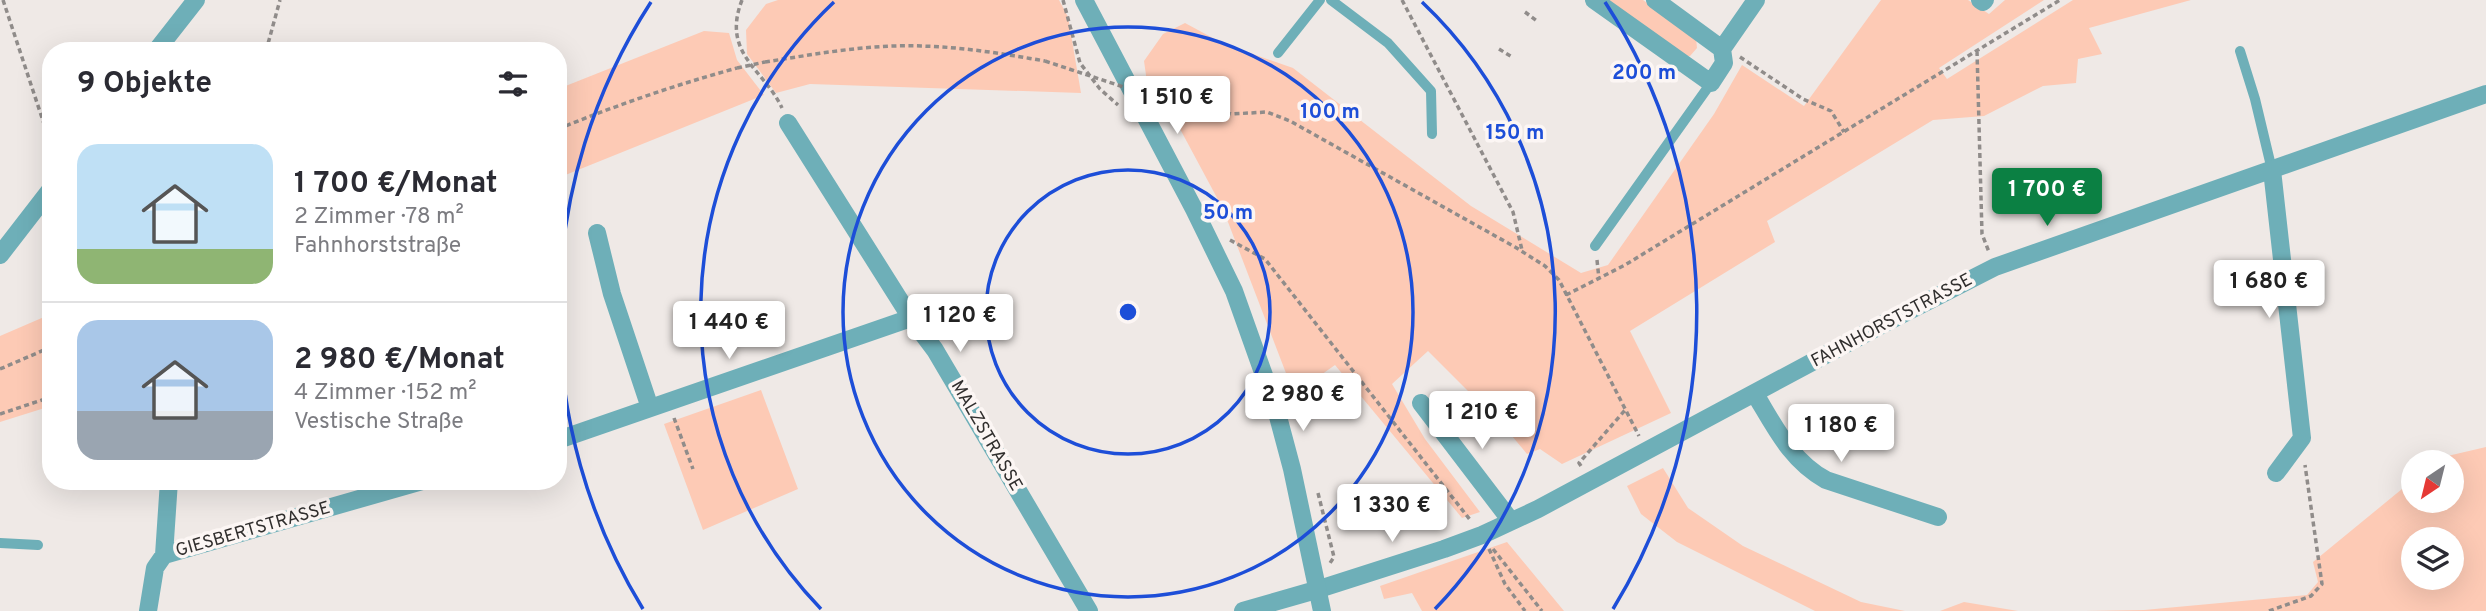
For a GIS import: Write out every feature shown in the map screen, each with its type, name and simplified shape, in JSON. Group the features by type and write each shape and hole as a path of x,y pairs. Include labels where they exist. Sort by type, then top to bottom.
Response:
{"street":[{"path":"163,42 195,0"},
{"path":"1084,0 1234,291 1276,409 1322,611"},
{"path":"1594,0 1712,83 1724,64 1722,49 1756,0"},
{"path":"1655,0 1722,49"},
{"name":"FAHNHORSTSTRASSE","path":"1243,611 1316,590 1482,535 1646,452 1995,267 2486,94"},
{"name":"MALZSTRASSE","path":"788,123 911,318 935,350 1088,611"},
{"path":"2272,170 2302,438 2276,473"},
{"path":"0,254 42,200"},
{"path":"597,233 612,294 650,408"},
{"path":"567,437 911,318"},
{"path":"1755,394 1791,451 1814,473 1826,480 1938,517"},
{"path":"1422,403 1511,521"},
{"path":"149,611 155,568 164,555 168,490"},
{"name":"GIESBERTSTRASSE","path":"164,555 391,490"}],"lane":[{"path":"1278,53 1320,0"},
{"path":"1331,0 1388,43 1431,91 1432,134"},
{"path":"2240,51 2272,170"},
{"path":"1595,246 1712,83"},
{"path":"0,543 38,545"}],"path":[{"path":"3,0 42,118"},
{"path":"268,42 280,0"},
{"path":"742,0 736,35 754,71 781,105 788,123"},
{"path":"1063,0 1080,63 1100,89 1121,108"},
{"path":"1402,0 1513,212 1523,252"},
{"path":"1566,295 1625,265 2060,0"},
{"path":"1525,12 1537,21"},
{"path":"567,125 673,86 765,61 853,49 918,46 953,47 1045,61 1184,107 1232,114 1267,112 1290,121 1523,252 1552,273 1559,280 1646,452"},
{"path":"1499,48 1512,57"},
{"path":"1722,49 1746,61 1803,99 1831,111 1844,132"},
{"path":"1977,51 1982,234 1995,267"},
{"path":"1228,239 1265,259 1542,611"},
{"path":"1595,246 1599,279"},
{"path":"0,369 42,351"},
{"path":"0,414 42,400"},
{"path":"668,403 693,470"},
{"path":"1590,481 1580,463 1626,408"},
{"path":"2269,611 2311,596 2322,583 2302,438"},
{"path":"1482,535 1505,584 1525,611"}],"shaded area":[{"path":"778,0 1059,0 1068,17 1081,93 810,84 776,93 747,54 746,30 766,4"},
{"path":"1607,0 1643,0 1696,38 1697,48 1690,56 1684,56"},
{"path":"1881,0 1968,0 1989,14 2005,0 2044,0 1939,68 1947,79 2073,0 2191,0 2089,28 2102,54 2078,59 2076,83 2043,86 1984,116 1933,120 1767,221 1775,242 1630,331 1671,413 1562,464 1540,449 1527,454 1507,430 1428,351 1392,384 1425,439 1480,512 1462,518 1335,365 1294,394 1223,209 1172,114 1147,82 1144,61 1163,34 1185,23 1224,44 1293,68 1471,206 1581,273 1608,265 1714,114 1742,65 1804,106"},
{"path":"704,31 729,33 737,60 764,95 567,174 567,85"},
{"path":"42,318 42,409 0,422 0,336"},
{"path":"761,390 798,489 703,530 664,424"},
{"path":"2486,447 2486,611 2085,611 2144,610 2307,595 2318,582 2313,562 2401,490 2401,513 2464,513 2464,452"},
{"path":"1663,468 1688,508 1743,546 1861,602 1905,611 1815,611 1677,542 1641,514 1627,486"},
{"path":"1507,542 1564,611 1422,611 1412,593 1384,599 1380,586"},
{"path":"1964,602 2018,611 1940,611"}]}
